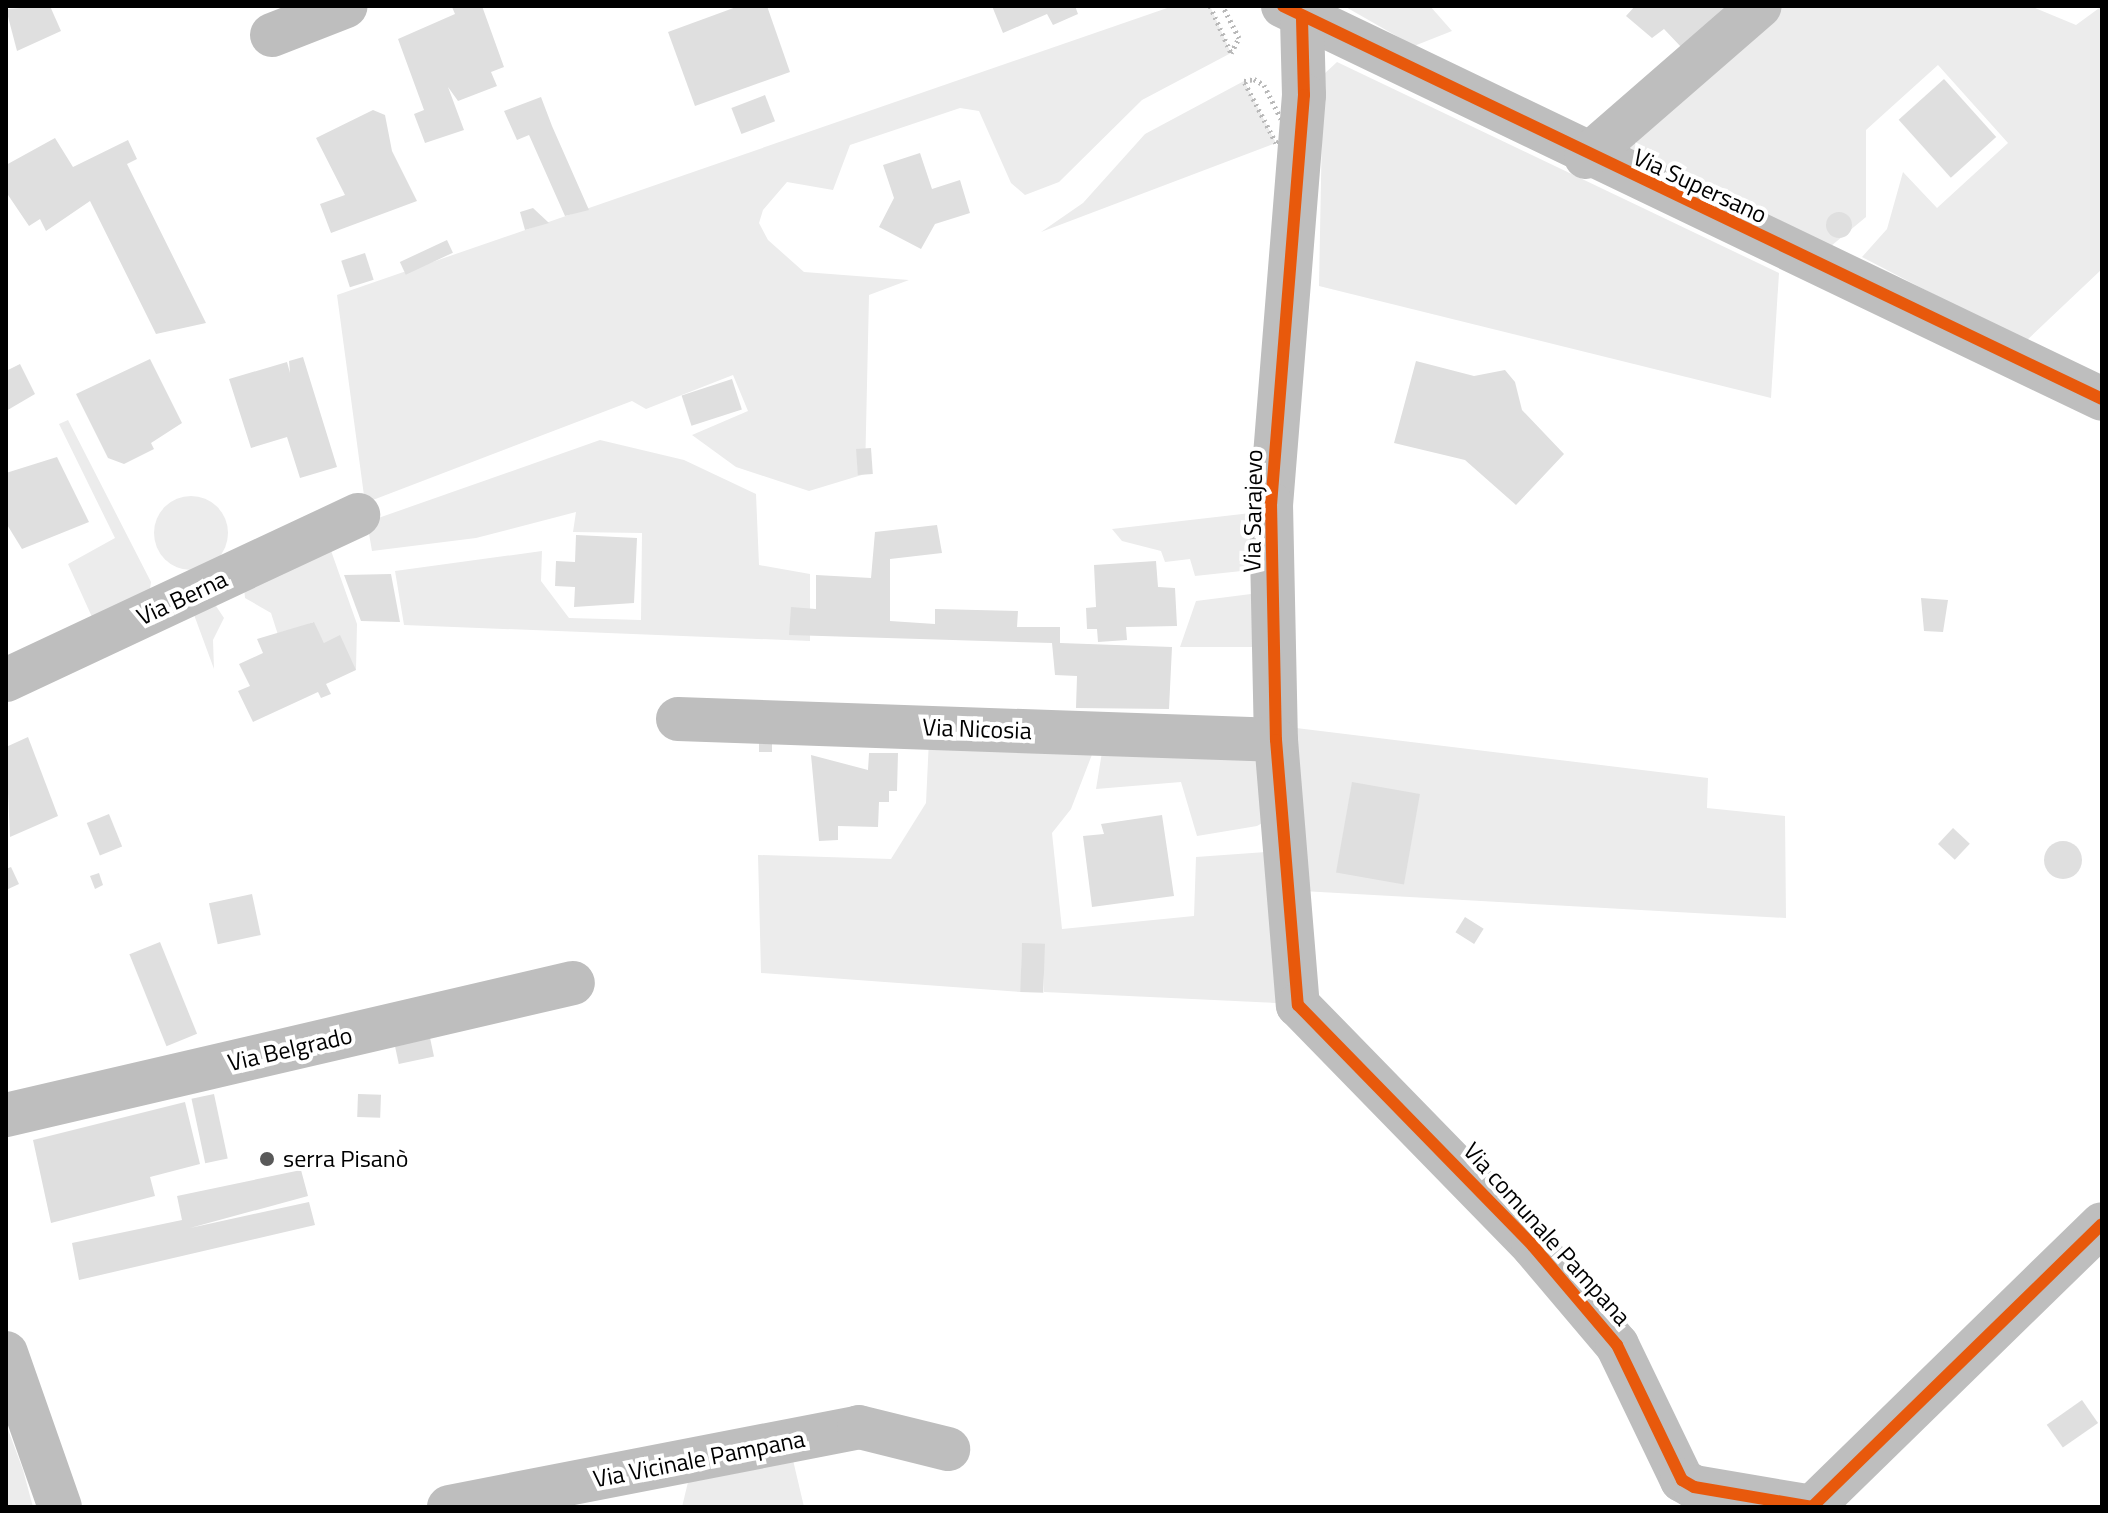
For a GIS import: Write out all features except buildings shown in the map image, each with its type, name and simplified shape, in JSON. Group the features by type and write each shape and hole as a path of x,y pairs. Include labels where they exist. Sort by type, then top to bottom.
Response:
{"street":[{"path":"272,35 346,6"},
{"path":"1586,157 1760,6"},
{"name":"Via Supersano","path":"1292,12 1586,157 2102,399"},
{"name":"Via Sarajevo","path":"1292,12 1304,95 1271,504 1276,740 1298,1005"},
{"name":"Via Berna","path":"6,680 358,515"},
{"name":"Via Nicosia","path":"678,719 1276,740"},
{"name":"Via Belgrado","path":"6,1115 573,983"},
{"name":"Via comunale Pampana","path":"1298,1005 1533,1246 1617,1345 1682,1480 1694,1487 1812,1507 2102,1224"},
{"path":"6,1353 60,1507"},
{"name":"Via Vicinale Pampana","path":"449,1507 859,1427 948,1449"}],"path":[{"path":"1210,6 1231,53 1239,38 1223,6"}],"shaded area":[{"path":"1173,6 1210,6 1231,53 1142,100 1059,182 1025,195 1011,183 979,111 960,108 850,145 833,190 787,182 763,210 759,223 768,240 804,272 909,280 869,295 865,474 809,491 736,467 692,435 748,411 733,375 646,409 632,401 365,503 337,295"},
{"path":"1344,6 1430,6 1452,31 1414,46"},
{"path":"1778,6 2030,6 2076,25 2102,6 2102,269 2025,342 1862,257 1887,229 1903,172 1937,208 2008,143 1938,65 1866,130 1866,217 1831,246 1622,144"},
{"path":"1337,62 1779,273 1771,398 1319,286 1323,75"},
{"path":"1244,81 1276,143 1041,232 1083,203 1145,134"},
{"path":"68,420 151,582 150,589 92,617 68,564 115,538 59,424"},
{"path":"600,440 684,460 756,494 759,565 810,574 810,641 404,625 395,571 542,551 541,581 569,618 641,620 642,533 573,532 576,512 476,538 372,551 367,522"},
{"path":"191,496 205,499 217,507 225,519 228,533 225,547 217,559 205,567 191,570 177,567 165,559 157,547 154,533 157,519 165,507 177,499"},
{"path":"1251,513 1251,570 1195,576 1190,559 1165,562 1161,551 1122,541 1112,529"},
{"path":"329,545 357,624 356,670 324,643 313,622 279,638 271,613 245,598 244,588"},
{"path":"1251,594 1262,647 1180,647 1196,601"},
{"path":"214,603 224,618 213,640 214,669 193,612"},
{"path":"1296,728 1708,778 1707,808 1785,816 1786,918 1302,891"},
{"path":"929,739 1093,752 1071,809 1052,833 1062,929 1194,916 1196,857 1266,852 1276,1003 1044,992 1044,944 1022,944 1021,992 761,973 758,855 891,859 926,803"},
{"path":"1259,750 1264,822 1257,826 1197,836 1181,782 1096,789 1102,752"},
{"path":"6,1424 23,1470 33,1507 6,1507"},
{"path":"793,1460 804,1507 682,1507 689,1478"}],"cycle path":[{"path":"1283,6 2102,399"},
{"path":"1302,19 1304,95 1271,504 1276,740 1298,1005 1533,1246 1617,1345 1682,1480 1694,1487 1812,1507 2102,1224"}],"place":[{"name":"serra Pisanò","path":"267,1159"}]}
